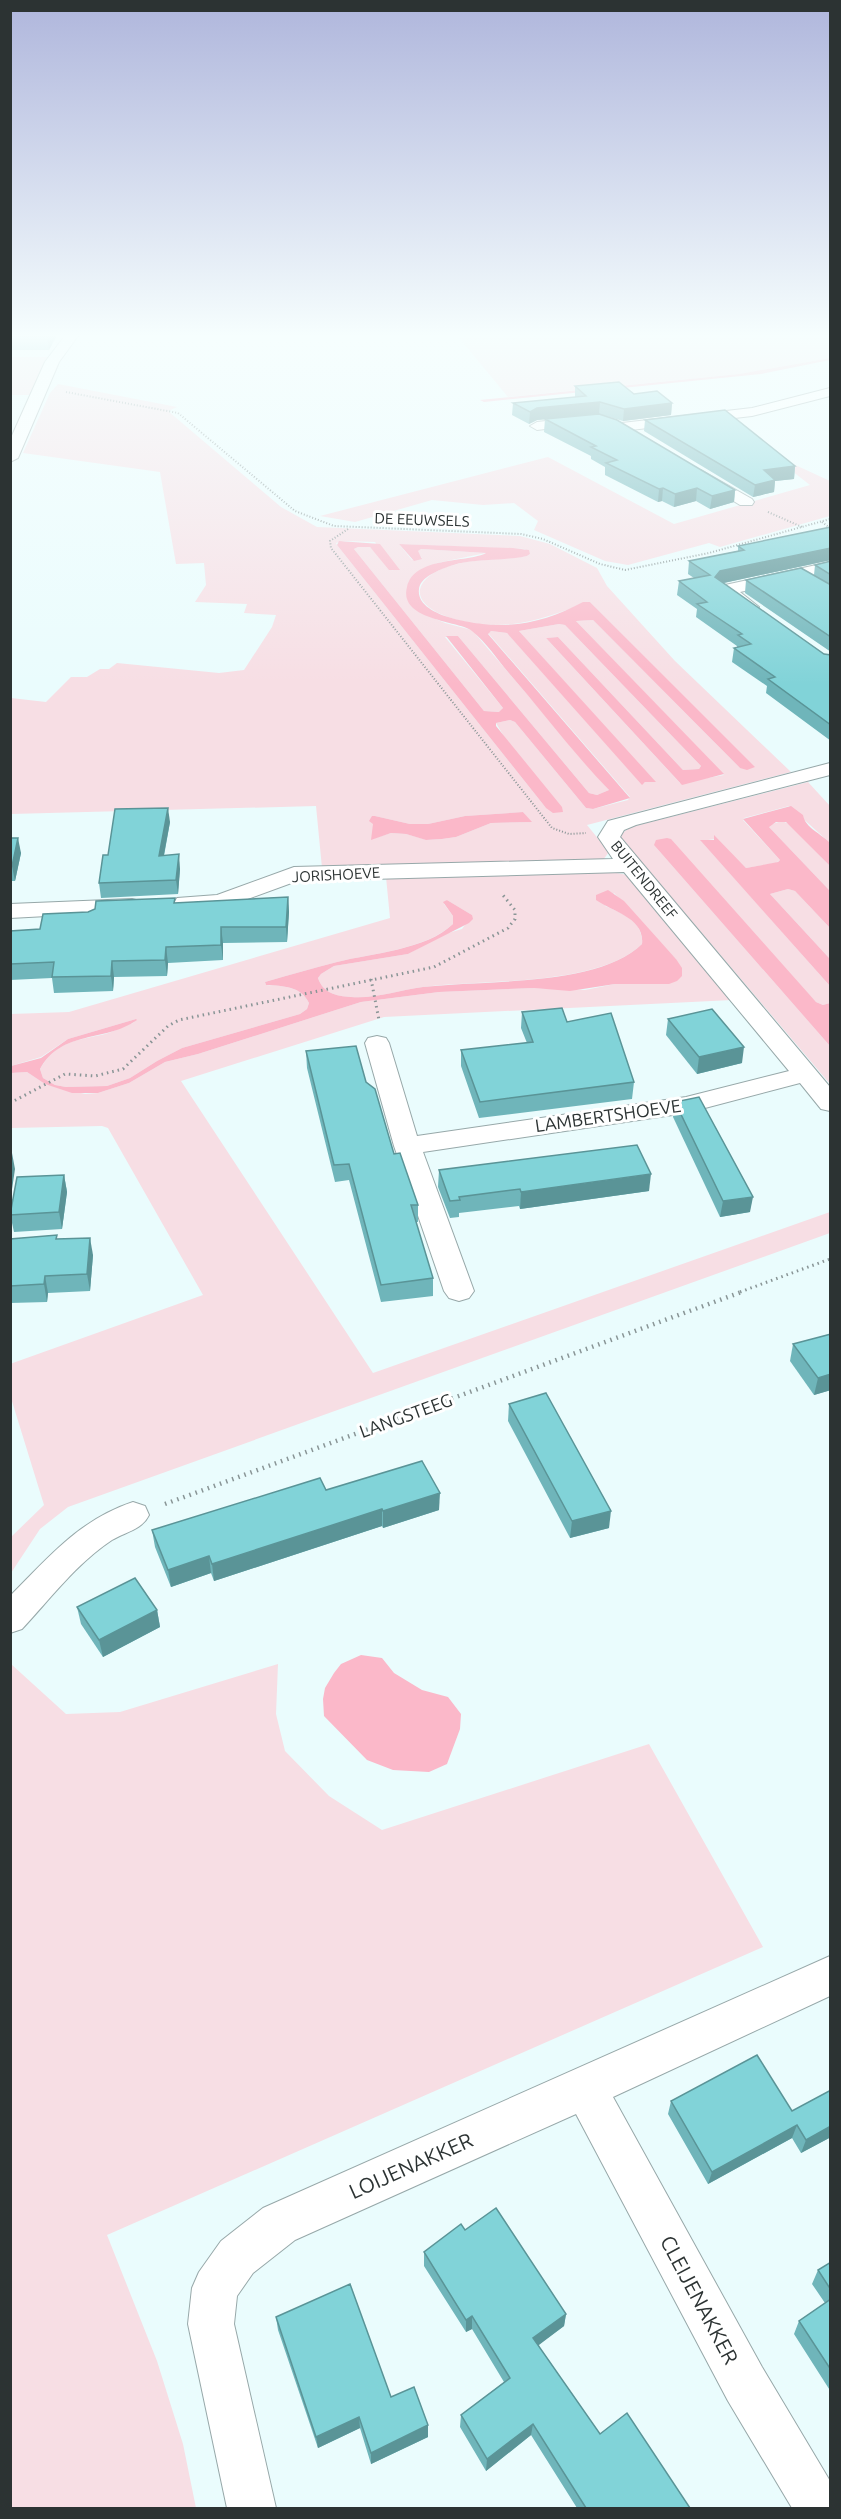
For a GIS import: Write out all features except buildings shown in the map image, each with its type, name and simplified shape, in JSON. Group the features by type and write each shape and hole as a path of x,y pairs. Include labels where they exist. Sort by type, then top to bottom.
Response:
{"street":[{"path":"689,467 746,502"},
{"path":"762,616 725,590 831,567"},
{"name":"BUITENDREEF","path":"831,769 629,821 616,826 609,837 614,846 831,1103"},
{"name":"JORISHOEVE","path":"10,911 220,902 294,874 630,865"},
{"path":"377,1042 407,1146 459,1291"},
{"name":"LAMBERTSHOEVE","path":"407,1146 686,1105 806,1074"},
{"path":"10,1619 80,1546 102,1530 133,1515"},
{"name":"LOIJENAKKER","path":"250,2508 211,2324 214,2288 237,2257 279,2224 831,1976"},
{"name":"CLEIJENAKKER","path":"585,2088 745,2384 819,2508"}],"path":[{"name":"DE EEUWSELS","path":"222,451 295,512 334,526 521,534 543,539 600,564 624,570 687,558 831,519"},
{"path":"783,519 802,527"},
{"path":"822,522 831,528"},
{"path":"349,528 342,536 330,541 331,548 552,828 569,834 611,832"},
{"path":"10,1103 70,1074 95,1077 123,1069 168,1026 179,1020 434,968 508,928 515,921 517,913 513,902 485,882 482,869"},
{"path":"371,980 375,1003"},
{"name":"LANGSTEEG","path":"133,1515 831,1259"}],"shaded area":[{"path":"24,451 215,451 281,507 317,527 520,536 550,544 597,568 607,586 675,661 791,772 587,825 609,852 603,860 322,868 316,806 11,814 11,698 46,702 71,677 87,677 100,669 109,669 117,663 219,673 244,670 272,627 276,615 244,613 247,604 195,602 206,585 204,563 176,564 160,472 23,453","holes":["375,542 393,571 370,547 354,549 484,711 500,712 503,708 445,637 458,636 589,793 597,795 609,790 472,630 445,623 422,613 408,582 417,573 437,563 486,553 421,549 417,551 422,558 412,560 399,544 525,549 530,554 527,556 469,562 439,570 424,582 420,589 420,596 431,609 443,615 476,624 490,625 533,620 590,602 754,767 740,768 593,620 576,621 724,775 680,783 546,638 558,637 683,770 699,769 701,766 565,625 519,631 654,781 642,784 507,633 491,631 488,633 630,797 628,800 593,809 586,808 515,722 510,720 496,723 546,808 336,543","523,812 531,822 491,823 456,837 442,839 427,840 406,834 391,833 372,839 375,816 410,824 428,824 465,816"]},
{"path":"548,457 674,524 810,485 783,464 791,463 830,481 830,516 720,547 709,543 628,565 605,561 534,530 538,521 514,503 483,505 432,500 355,522 320,516"},
{"path":"339,541 380,544 400,570 389,570 370,547 354,549 484,711 499,712 503,708 446,636 458,636 589,793 597,795 609,790 570,747 482,640 466,628 421,613 412,607 407,598 407,587 412,577 420,570 430,565 486,553 421,549 418,551 422,559 414,561 399,544 529,550 530,554 527,556 473,561 442,569 422,582 419,589 421,599 427,607 451,618 500,625 533,621 563,612 583,602 590,602 755,767 747,770 740,768 593,620 576,621 724,774 682,785 546,638 558,637 683,770 699,769 701,766 565,625 519,631 656,782 645,782 642,785 507,633 491,631 488,634 630,798 593,809 586,808 515,722 510,720 496,723 496,726 562,807 563,812 553,813 546,808 337,545"},
{"path":"808,782 830,806 830,843 789,806 743,820 780,860 776,863 746,868 715,839 701,841 830,986 830,1003 823,1005 816,1002 654,845 830,1046 830,1084 621,838 621,834 631,827"},
{"path":"791,806 803,815 810,827 830,843 830,866 786,822 776,822 769,827 830,891 830,928 795,891 788,889 770,894 830,959 830,986 700,840 714,840 714,835 746,868 778,862 780,860 743,819"},
{"path":"523,812 532,822 491,823 456,837 442,839 426,840 406,834 391,833 371,840 373,824 369,821 372,816 410,824 428,824 465,816"},
{"path":"782,821 789,824 830,866 830,891 769,827 769,825"},
{"path":"671,839 816,1002 823,1005 830,1003 830,1046 654,845 656,840"},
{"path":"606,871 627,875 732,1000 384,1017 181,1081 373,1373 830,1212 830,1233 68,1507 40,1529 11,1573 11,1537 44,1505 11,1398 10,1364 203,1295 108,1128 102,1126 11,1128 11,1073 27,1072 45,1084 85,1094 98,1093 129,1083 165,1062 198,1054 361,1002 439,992 534,988 585,990 615,984 656,984 676,959 614,893 605,906 625,915 636,924 642,936 642,944 622,958 598,968 538,979 423,987 378,996 360,997 335,995 320,983 318,978 321,974 334,966 408,954 445,934 462,929 472,915 447,900 444,904 453,916 453,924 428,940 265,982 266,985 291,988 306,997 309,1003 307,1009 300,1014 182,1048 130,1078 107,1086 55,1085 43,1078 40,1069 52,1053 66,1044 109,1033 133,1023 136,1019 68,1039 41,1057 11,1066 11,1014 69,1012 390,918 386,877"},
{"path":"788,889 795,891 830,928 830,959 770,894"},
{"path":"608,890 624,901 676,959 682,968 682,976 677,981 669,984 615,984 570,991 534,988 439,992 361,1002 198,1054 165,1062 129,1083 98,1093 72,1093 45,1084 27,1072 11,1073 11,1066 41,1058 68,1039 136,1019 111,1032 72,1042 60,1048 49,1056 40,1069 43,1078 55,1085 107,1086 130,1078 182,1048 300,1014 307,1009 309,1003 306,997 291,988 266,985 265,982 428,940 453,924 453,916 443,902 447,900 472,915 473,919 408,954 334,966 321,974 318,978 320,983 335,995 360,997 378,996 423,987 538,979 598,968 623,958 642,944 642,935 633,922 596,900 596,895"},
{"path":"361,1655 382,1658 394,1673 422,1690 448,1697 461,1714 460,1729 447,1764 429,1772 393,1770 367,1760 324,1716 325,1688 334,1673 341,1664"},
{"path":"11,1664 66,1714 120,1712 278,1664 276,1714 285,1751 329,1796 382,1830 649,1744 763,1947 107,2235 157,2361 183,2444 196,2508 11,2508"}]}
